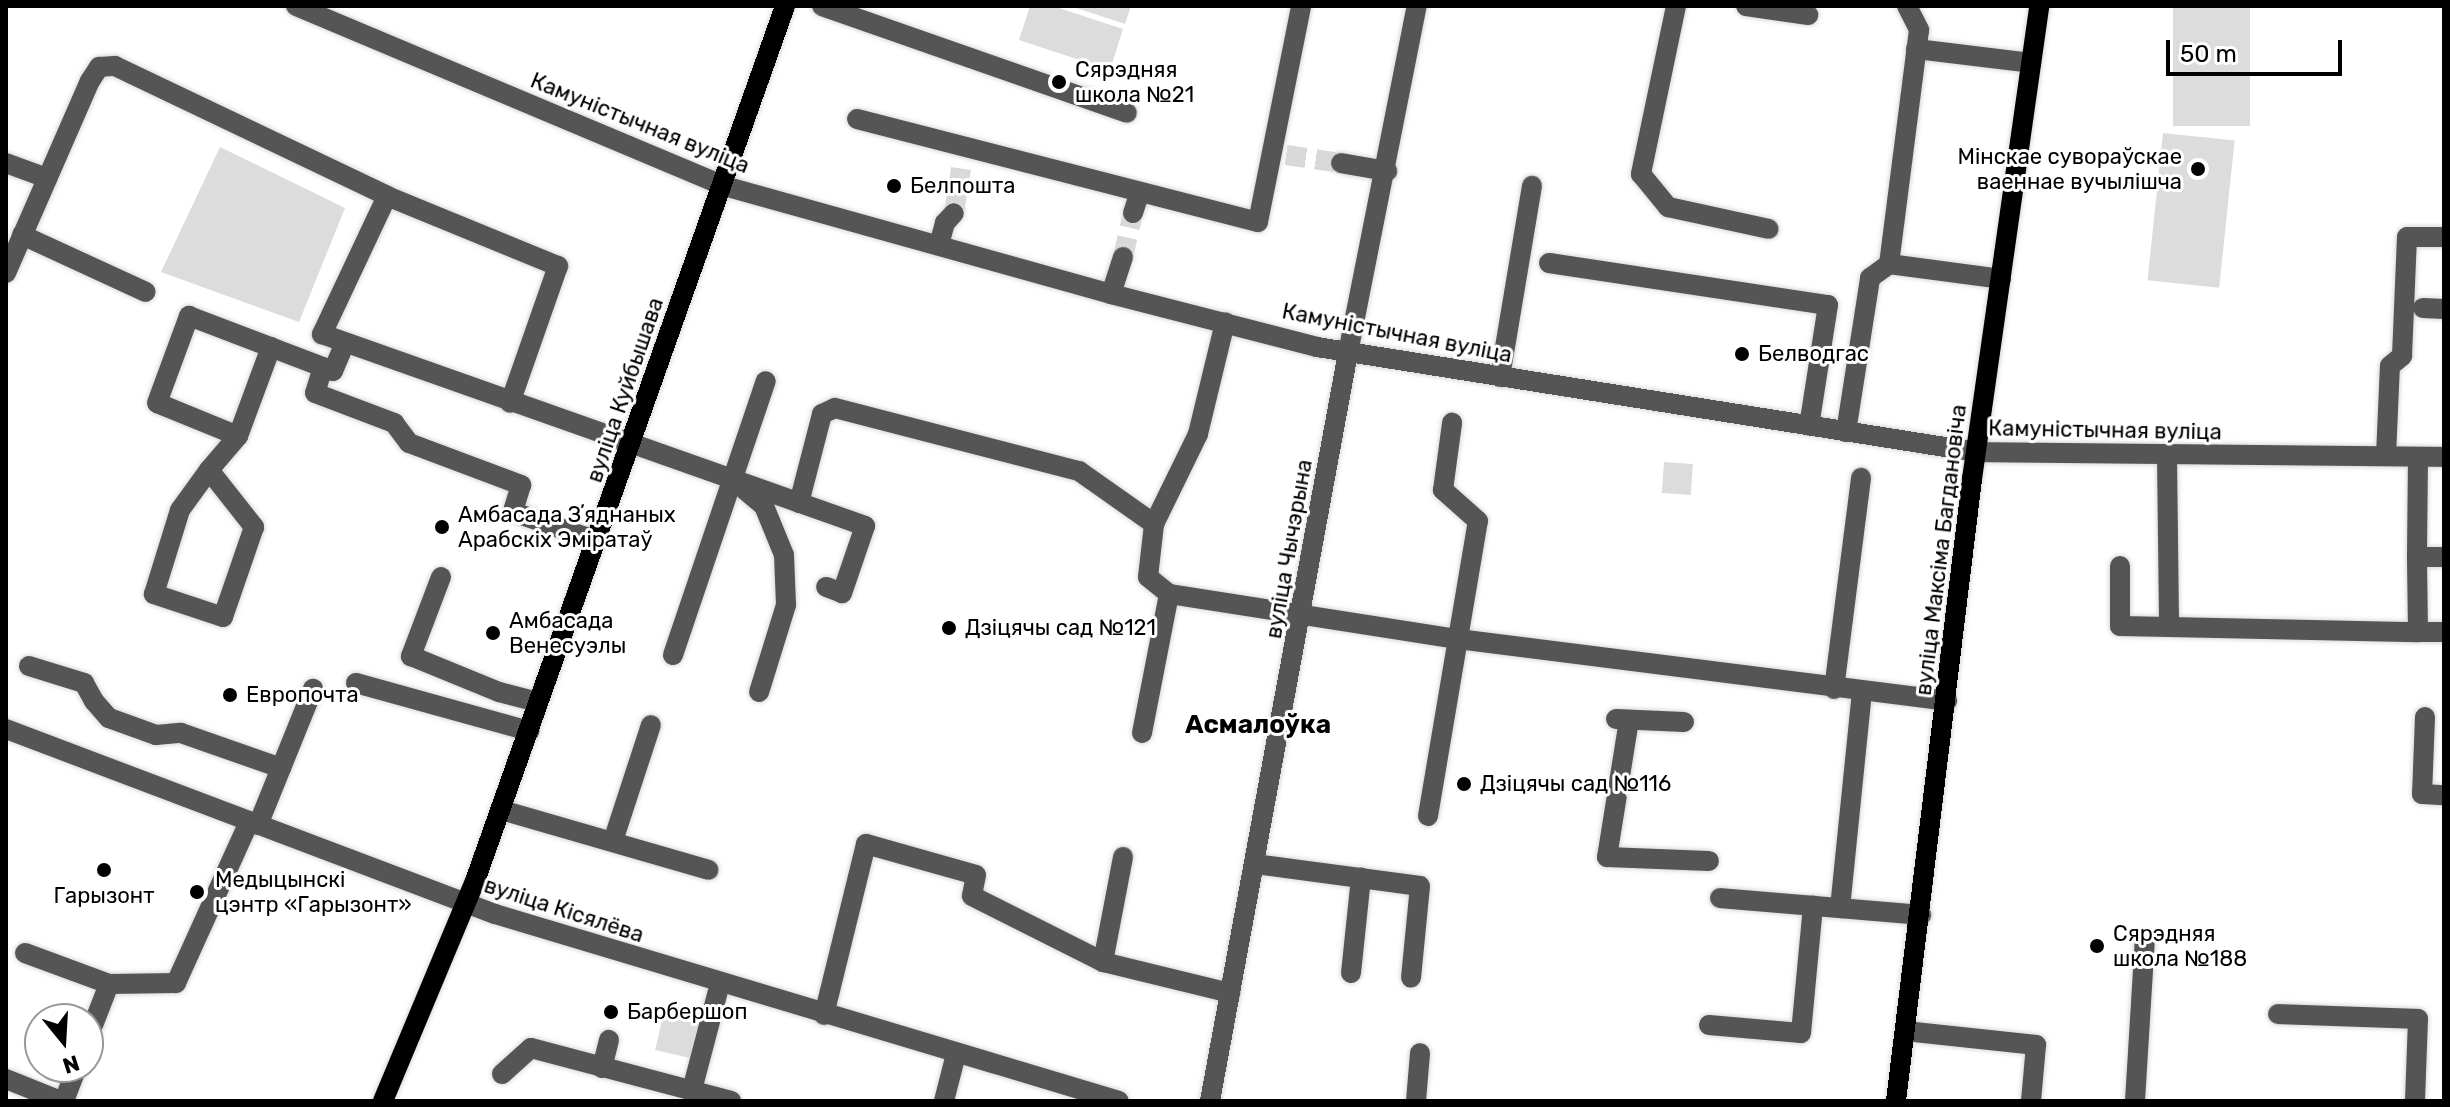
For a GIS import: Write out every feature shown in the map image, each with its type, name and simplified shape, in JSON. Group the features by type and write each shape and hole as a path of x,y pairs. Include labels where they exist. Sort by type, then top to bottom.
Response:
{"main road":[{"name":"вуліца Куйбышава","path":"383,1101 466,904 501,810 785,6"},
{"name":"вуліца Максіма Багдановіча","path":"1896,1101 1976,452 2039,6"}],"street":[{"name":"Камуністычная вуліца","path":"296,6 721,185 1111,294 1348,353 1976,452 2444,457"},
{"path":"822,6 1127,113"},
{"path":"857,119 967,148 1136,203 1258,222 1279,153 1301,6"},
{"name":"вуліца Чычэрына","path":"1210,1101 1302,616 1348,353 1387,171 1417,6"},
{"path":"1676,6 1641,174 1668,207 1769,229"},
{"path":"1746,6 1808,15"},
{"path":"1889,264 1919,30 1907,6"},
{"path":"1916,49 2031,63"},
{"path":"6,273 94,74 99,67 115,66 387,196 558,266 510,403"},
{"path":"961,169 967,148"},
{"path":"6,163 47,178"},
{"path":"1341,163 1387,171"},
{"path":"1500,377 1532,186"},
{"path":"387,196 322,334 865,526 842,593 826,587"},
{"path":"939,245 945,223 954,213"},
{"path":"22,235 146,292"},
{"path":"2386,456 2390,366 2402,356 2407,237 2444,237"},
{"path":"1111,294 1123,257"},
{"path":"1549,263 1828,305 1809,426"},
{"path":"1846,432 1870,278 1889,264 2001,279"},
{"path":"2423,308 2444,309"},
{"path":"238,436 157,403 189,316 333,371 345,343"},
{"path":"1225,322 1198,434 1154,524 1148,577 1169,594 1458,639 1947,701"},
{"path":"209,470 254,527 223,617 154,594 180,510 209,470 238,436 271,347"},
{"path":"323,367 315,393 394,423 409,443 521,485 513,512 597,541"},
{"path":"673,655 766,381"},
{"path":"799,503 822,414 835,408 1079,471 1154,524"},
{"path":"1428,816 1478,521 1443,490 1452,423"},
{"path":"2167,456 2169,627"},
{"path":"2418,457 2418,632"},
{"path":"1834,689 1861,478"},
{"path":"732,481 764,506 784,555 786,605 759,692"},
{"path":"2417,557 2444,557"},
{"path":"2120,566 2120,626 2444,632"},
{"path":"441,577 411,656 499,692 538,702"},
{"path":"1142,733 1169,594"},
{"path":"29,666 84,683 109,718 156,735 181,733 281,768"},
{"path":"356,683 529,731"},
{"path":"25,953 109,984 176,983 281,768 313,689"},
{"path":"1840,908 1862,692"},
{"path":"2425,717 2422,794 2444,795"},
{"path":"1684,722 1623,719 1607,857 1709,861"},
{"path":"613,841 651,725"},
{"name":"вуліца Кісялёва","path":"6,729 466,904 824,1015 1119,1101"},
{"path":"501,810 709,870"},
{"path":"824,1015 866,844 976,875 972,896 1103,962 1230,993"},
{"path":"1103,962 1123,857"},
{"path":"1255,864 1420,886 1411,978"},
{"path":"1351,973 1361,878"},
{"path":"1720,898 1921,915"},
{"path":"1709,1025 1801,1033 1813,906"},
{"path":"2135,1101 2145,939"},
{"path":"693,1096 720,983"},
{"path":"102,1003 109,984"},
{"path":"2278,1014 2418,1019 2415,1101"},
{"path":"1905,1031 2036,1045 2031,1101"},
{"path":"602,1068 609,1040"},
{"path":"502,1074 531,1048 693,1096 731,1101"},
{"path":"1416,1101 1420,1053"},
{"path":"944,1101 956,1054"},
{"path":"6,1079 62,1101"}],"shaded area":[{"path":"1030,6 1053,6 1123,29 1110,70 1019,40"},
{"path":"1070,6 1131,6 1125,24"},
{"path":"2173,6 2250,6 2250,126 2173,126"},
{"path":"2163,133 2235,141 2219,288 2148,280"},
{"path":"220,147 345,208 299,322 161,272"},
{"path":"1664,462 1693,464 1691,495 1662,493"},
{"path":"663,1016 702,1025 694,1059 655,1050"}],"tunnel":[{"path":"1286,155 1341,163"},
{"path":"954,213 961,169"},
{"path":"1123,257 1133,213"}],"place":[{"name":"Сярэдняя школа №21","path":"1059,82"},
{"name":"Мінскае сувораўскае ваеннае вучылішча","path":"2198,169"},
{"name":"Белпошта","path":"894,186"},
{"name":"Белводгас","path":"1742,354"},
{"name":"Амбасада Зʼяднаных Арабскіх Эміратаў","path":"442,527"},
{"name":"Дзіцячы сад №121","path":"949,628"},
{"name":"Амбасада Венесуэлы","path":"493,633"},
{"name":"Европочта","path":"230,695"},
{"name":"Дзіцячы сад №116","path":"1464,784"},
{"name":"Гарызонт","path":"104,870"},
{"name":"Медыцынскі цэнтр «Гарызонт»","path":"197,892"},
{"name":"Сярэдняя школа №188","path":"2097,946"},
{"name":"Барбершоп","path":"611,1012"}],"district":[{"name":"Асмалоўка","path":"1258,725"}]}
